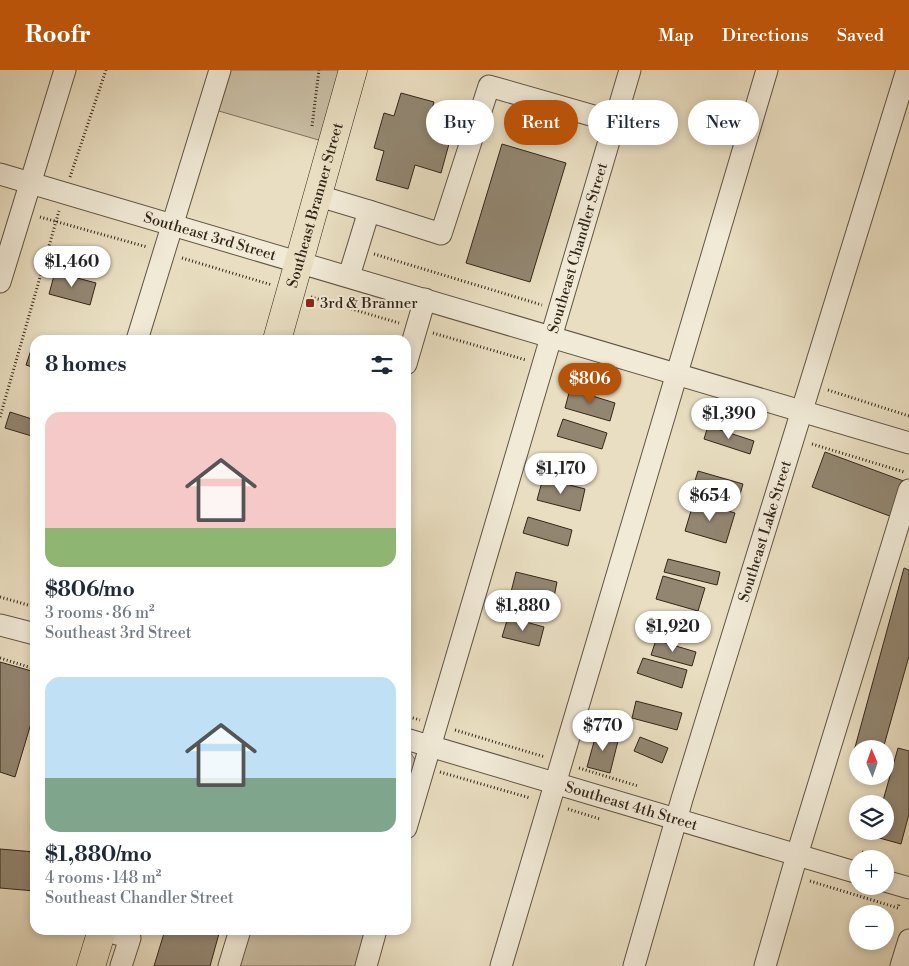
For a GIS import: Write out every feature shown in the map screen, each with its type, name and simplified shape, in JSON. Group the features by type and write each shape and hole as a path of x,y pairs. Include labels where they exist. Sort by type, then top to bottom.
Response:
{"main road":[{"name":"Southeast Branner Street","path":"279,335 301,262 353,70"},
{"path":"91,966 101,935"}],"street":[{"path":"0,282 64,70"},
{"path":"139,335 220,70"},
{"name":"Southeast Chandler Street","path":"621,100 630,70"},
{"path":"501,966 554,782 767,70"},
{"name":"Southeast Lake Street","path":"634,966 677,819 907,70"},
{"path":"319,196 441,234 492,78 588,112"},
{"name":"Southeast Chandler Street","path":"411,811 608,145"},
{"name":"Southeast 3rd Street","path":"0,174 172,226 424,298 552,339 909,443"},
{"path":"348,276 369,211"},
{"path":"411,348 424,298"},
{"path":"765,966 796,855 909,490"},
{"path":"0,625 30,633"},
{"name":"Southeast 4th Street","path":"411,740 849,870"},
{"path":"894,884 909,888"},
{"path":"121,966 131,935"},
{"path":"229,966 238,935"},
{"path":"366,966 375,935"},
{"path":"902,966 909,940"}],"path":[{"path":"0,417 64,193 106,70"},
{"path":"22,212 164,252 292,292 526,360"},
{"path":"811,385 909,416"},
{"path":"795,438 909,474"},
{"path":"0,597 30,606"},
{"path":"0,658 30,667"},
{"path":"411,717 645,788"}],"shaded area":[{"path":"216,70 340,70 322,141 205,107"},
{"path":"411,754 416,761 411,781"},
{"path":"241,935 364,935 355,966 232,966"}],"building":[{"path":"401,93 427,100 426,145 449,145 441,173 415,165 408,189 376,180 384,151 374,148 384,113 394,116"},
{"path":"502,144 566,163 530,282 466,263"},
{"path":"55,272 96,283 90,305 49,294"},
{"path":"30,353 30,366 26,365"},
{"path":"570,389 615,403 610,421 565,408"},
{"path":"10,412 30,418 30,436 5,428"},
{"path":"563,419 607,433 602,449 557,436"},
{"path":"708,426 754,441 750,454 704,439"},
{"path":"825,452 909,483 895,518 812,487"},
{"path":"698,471 743,484 739,498 694,484"},
{"path":"543,478 585,489 580,511 537,500"},
{"path":"694,501 735,513 726,543 685,531"},
{"path":"528,517 572,530 568,546 523,533"},
{"path":"668,559 720,572 717,585 664,572"},
{"path":"904,568 909,570 909,656 886,740 857,740"},
{"path":"516,572 557,582 553,602 511,592"},
{"path":"663,576 705,588 698,611 656,599"},
{"path":"508,617 544,627 539,646 502,637"},
{"path":"656,640 696,652 692,666 651,655"},
{"path":"643,658 687,670 682,688 637,673"},
{"path":"0,662 30,671 30,727 15,777 0,772"},
{"path":"636,701 682,713 677,730 632,718"},
{"path":"597,731 619,737 610,773 587,767"},
{"path":"640,737 668,748 662,763 634,751"},
{"path":"898,748 909,751 909,814 901,844 886,840 894,840 894,795 885,795 887,785 894,785 894,762"},
{"path":"0,849 30,852 30,891 0,888"},
{"path":"163,935 219,935 210,966 154,966"}],"place":[{"name":"3rd & Branner","path":"310,303"}]}
